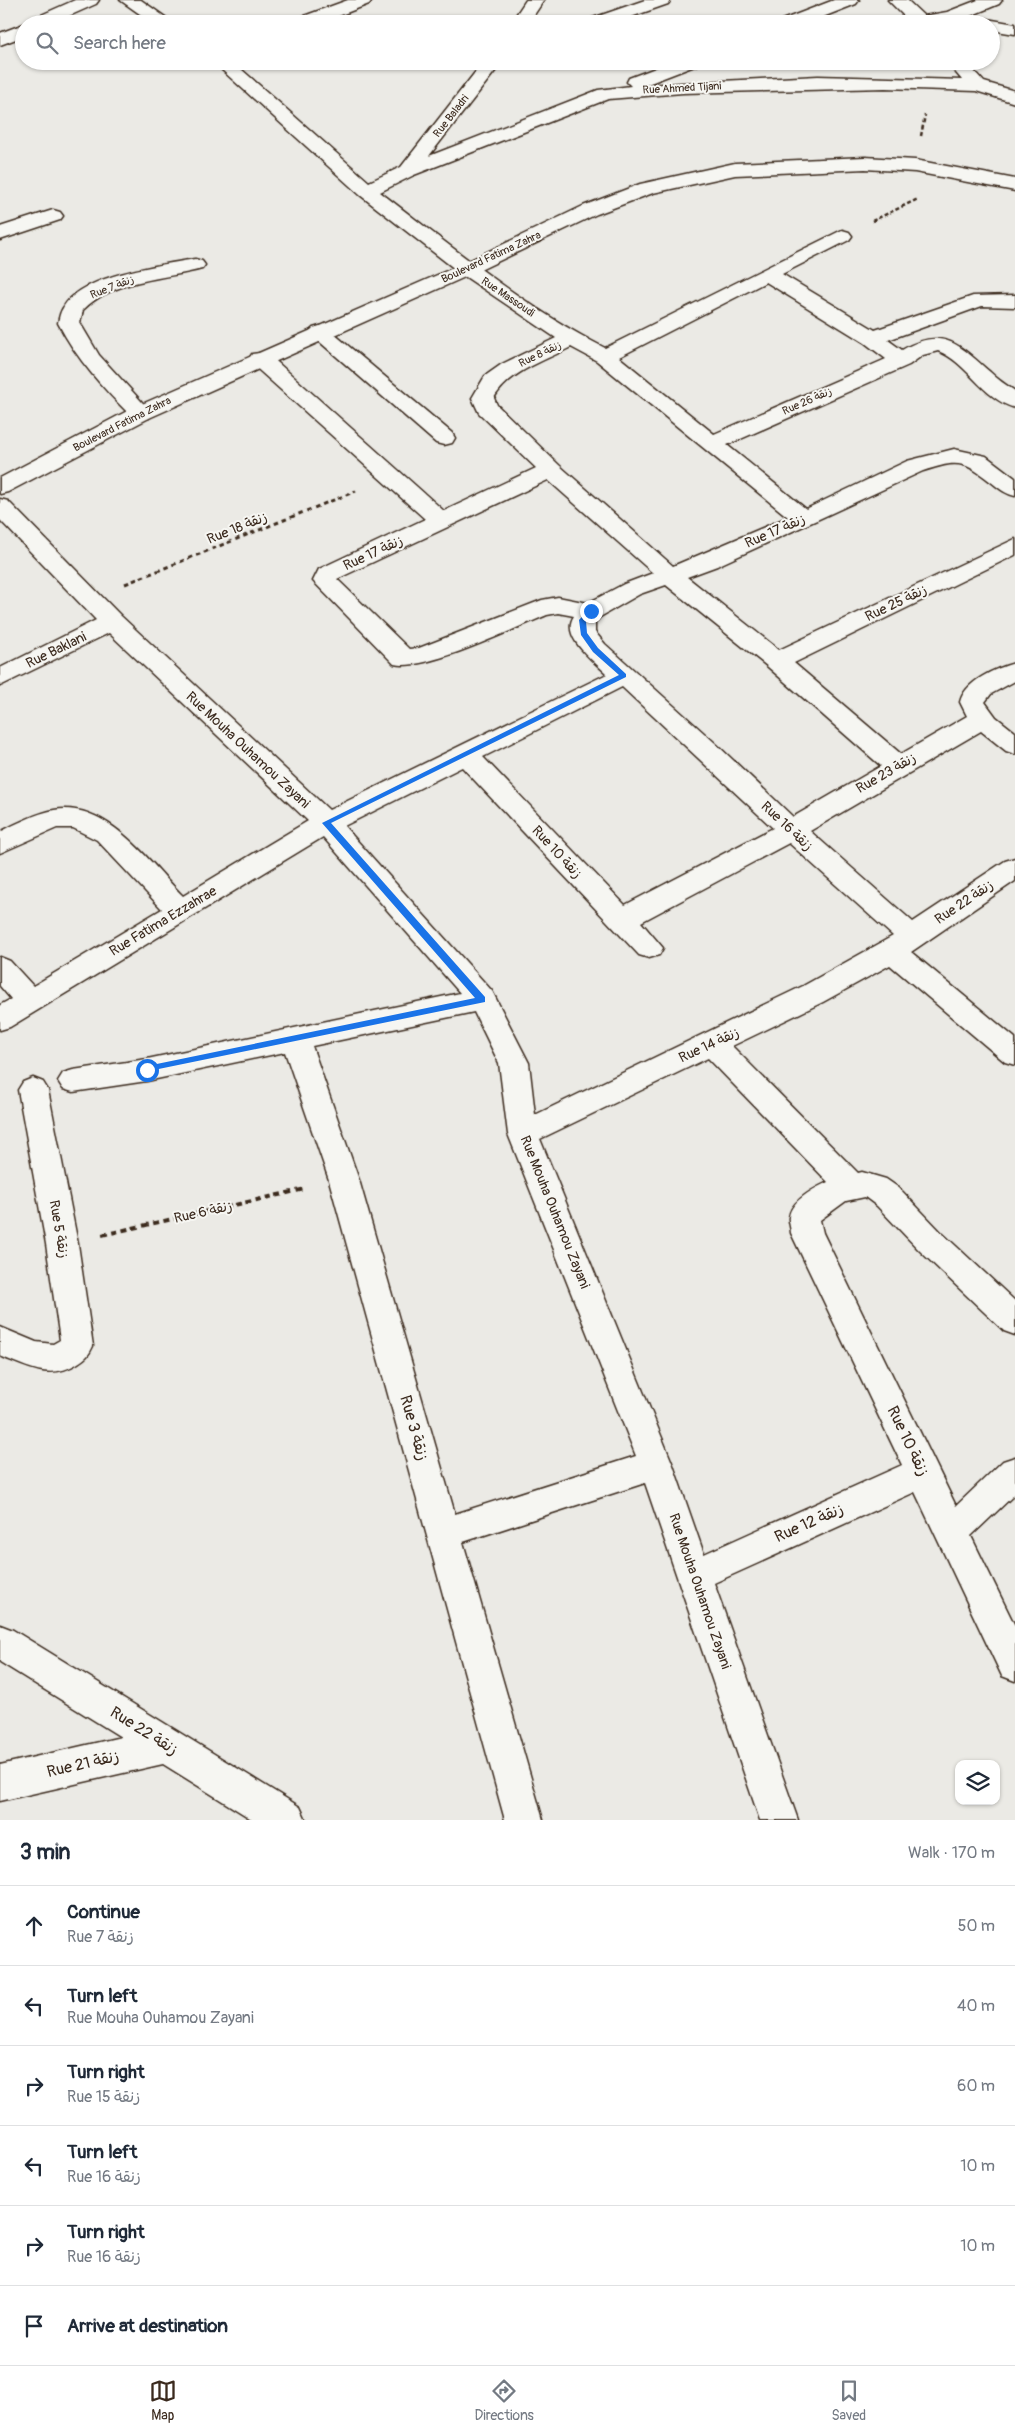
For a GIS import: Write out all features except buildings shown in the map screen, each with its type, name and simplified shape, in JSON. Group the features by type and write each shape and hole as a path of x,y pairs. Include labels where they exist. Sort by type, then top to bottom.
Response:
{"street":[{"path":"56,15 90,0"},
{"path":"129,0 152,15"},
{"path":"327,15 362,0"},
{"path":"525,15 535,0"},
{"path":"619,15 662,0"},
{"path":"811,15 850,0"},
{"path":"897,0 913,15"},
{"path":"956,15 993,0"},
{"path":"1000,26 1015,29"},
{"path":"0,40 15,33"},
{"name":"Rue Massoudi","path":"231,70 367,191 467,269 571,339 605,356 714,443 804,519"},
{"name":"Rue Baladri","path":"408,171 487,70"},
{"path":"605,94 668,70"},
{"path":"963,70 977,86"},
{"name":"Rue Ahmed Tijani","path":"367,191 408,171 605,94 674,88 818,82 931,83 977,86 1015,96"},
{"name":"Boulevard Fatima Zahra","path":"0,487 141,413 320,332 467,269 590,210 647,188 735,169 864,163 915,166 1015,185"},
{"path":"0,234 53,216"},
{"path":"605,356 842,236"},
{"name":"Rue 7 زنقة","path":"141,413 102,374 79,345 69,323 74,307 90,294 116,283 154,272 195,265"},
{"path":"767,274 873,338 901,360"},
{"path":"873,338 980,300 1015,301"},
{"path":"320,332 444,438"},
{"name":"Rue 8 زنقة","path":"551,470 487,408 483,398 493,381 510,369 571,339"},
{"name":"Rue 26 زنقة","path":"714,443 901,360 917,350 936,344 945,344 952,347 985,379 1015,401"},
{"path":"260,359 441,521"},
{"name":"Rue 17 زنقة","path":"551,470 327,574 325,580 399,654 408,659 423,656 549,606 591,611 632,589 709,561 804,519 915,466 947,457 965,457 978,462 1015,488"},
{"path":"551,470 669,575 777,661 898,766"},
{"name":"Rue Mouha Ouhamou Zayani","path":"0,506 112,622 326,823 482,999 514,1063 523,1134 656,1465 779,1820"},
{"name":"Rue 25 زنقة","path":"777,661 1015,546"},
{"name":"Rue 16 زنقة","path":"591,611 582,620 583,633 596,650 791,830 902,944 1014,1053"},
{"name":"Rue Baklani","path":"0,678 112,622"},
{"path":"1015,672 992,684 974,697 972,702 974,710 1015,745"},
{"name":"Rue Fatima Ezzahrae","path":"0,1019 326,823 624,676"},
{"name":"Rue 23 زنقة","path":"621,920 791,830 983,718"},
{"name":"Rue 10 زنقة","path":"466,755 649,948"},
{"path":"0,843 30,828 55,819 77,819 106,833 180,911"},
{"name":"Rue 22 زنقة","path":"902,944 1015,868"},
{"name":"Rue 14 زنقة","path":"523,1134 813,994 902,944"},
{"path":"0,968 30,1002"},
{"path":"73,1081 147,1070 482,999"},
{"name":"Rue 3 زنقة","path":"295,1038 344,1180 524,1820"},
{"path":"712,1044 852,1186 862,1184 875,1188 888,1197 931,1242 1015,1321"},
{"name":"Rue 5 زنقة","path":"0,1341 33,1355 57,1359 77,1346 62,1244 33,1090"},
{"name":"Rue 10 زنقة","path":"852,1186 836,1192 813,1206 804,1216 807,1233 1015,1664"},
{"path":"443,1533 656,1465"},
{"name":"Rue 12 زنقة","path":"694,1575 923,1472"},
{"path":"952,1532 1015,1472"},
{"name":"Rue 22 زنقة","path":"0,1642 288,1820"},
{"name":"Rue 21 زنقة","path":"0,1783 167,1745"}],"path":[{"path":"915,166 931,83"},
{"path":"842,236 967,175"},
{"name":"Rue 18 زنقة","path":"90,598 392,476"},
{"name":"Rue 6 زنقة","path":"62,1244 344,1180"}],"route":[{"path":"147,1070 482,999 326,823 624,676 596,650 583,633 582,620 591,611"}]}
